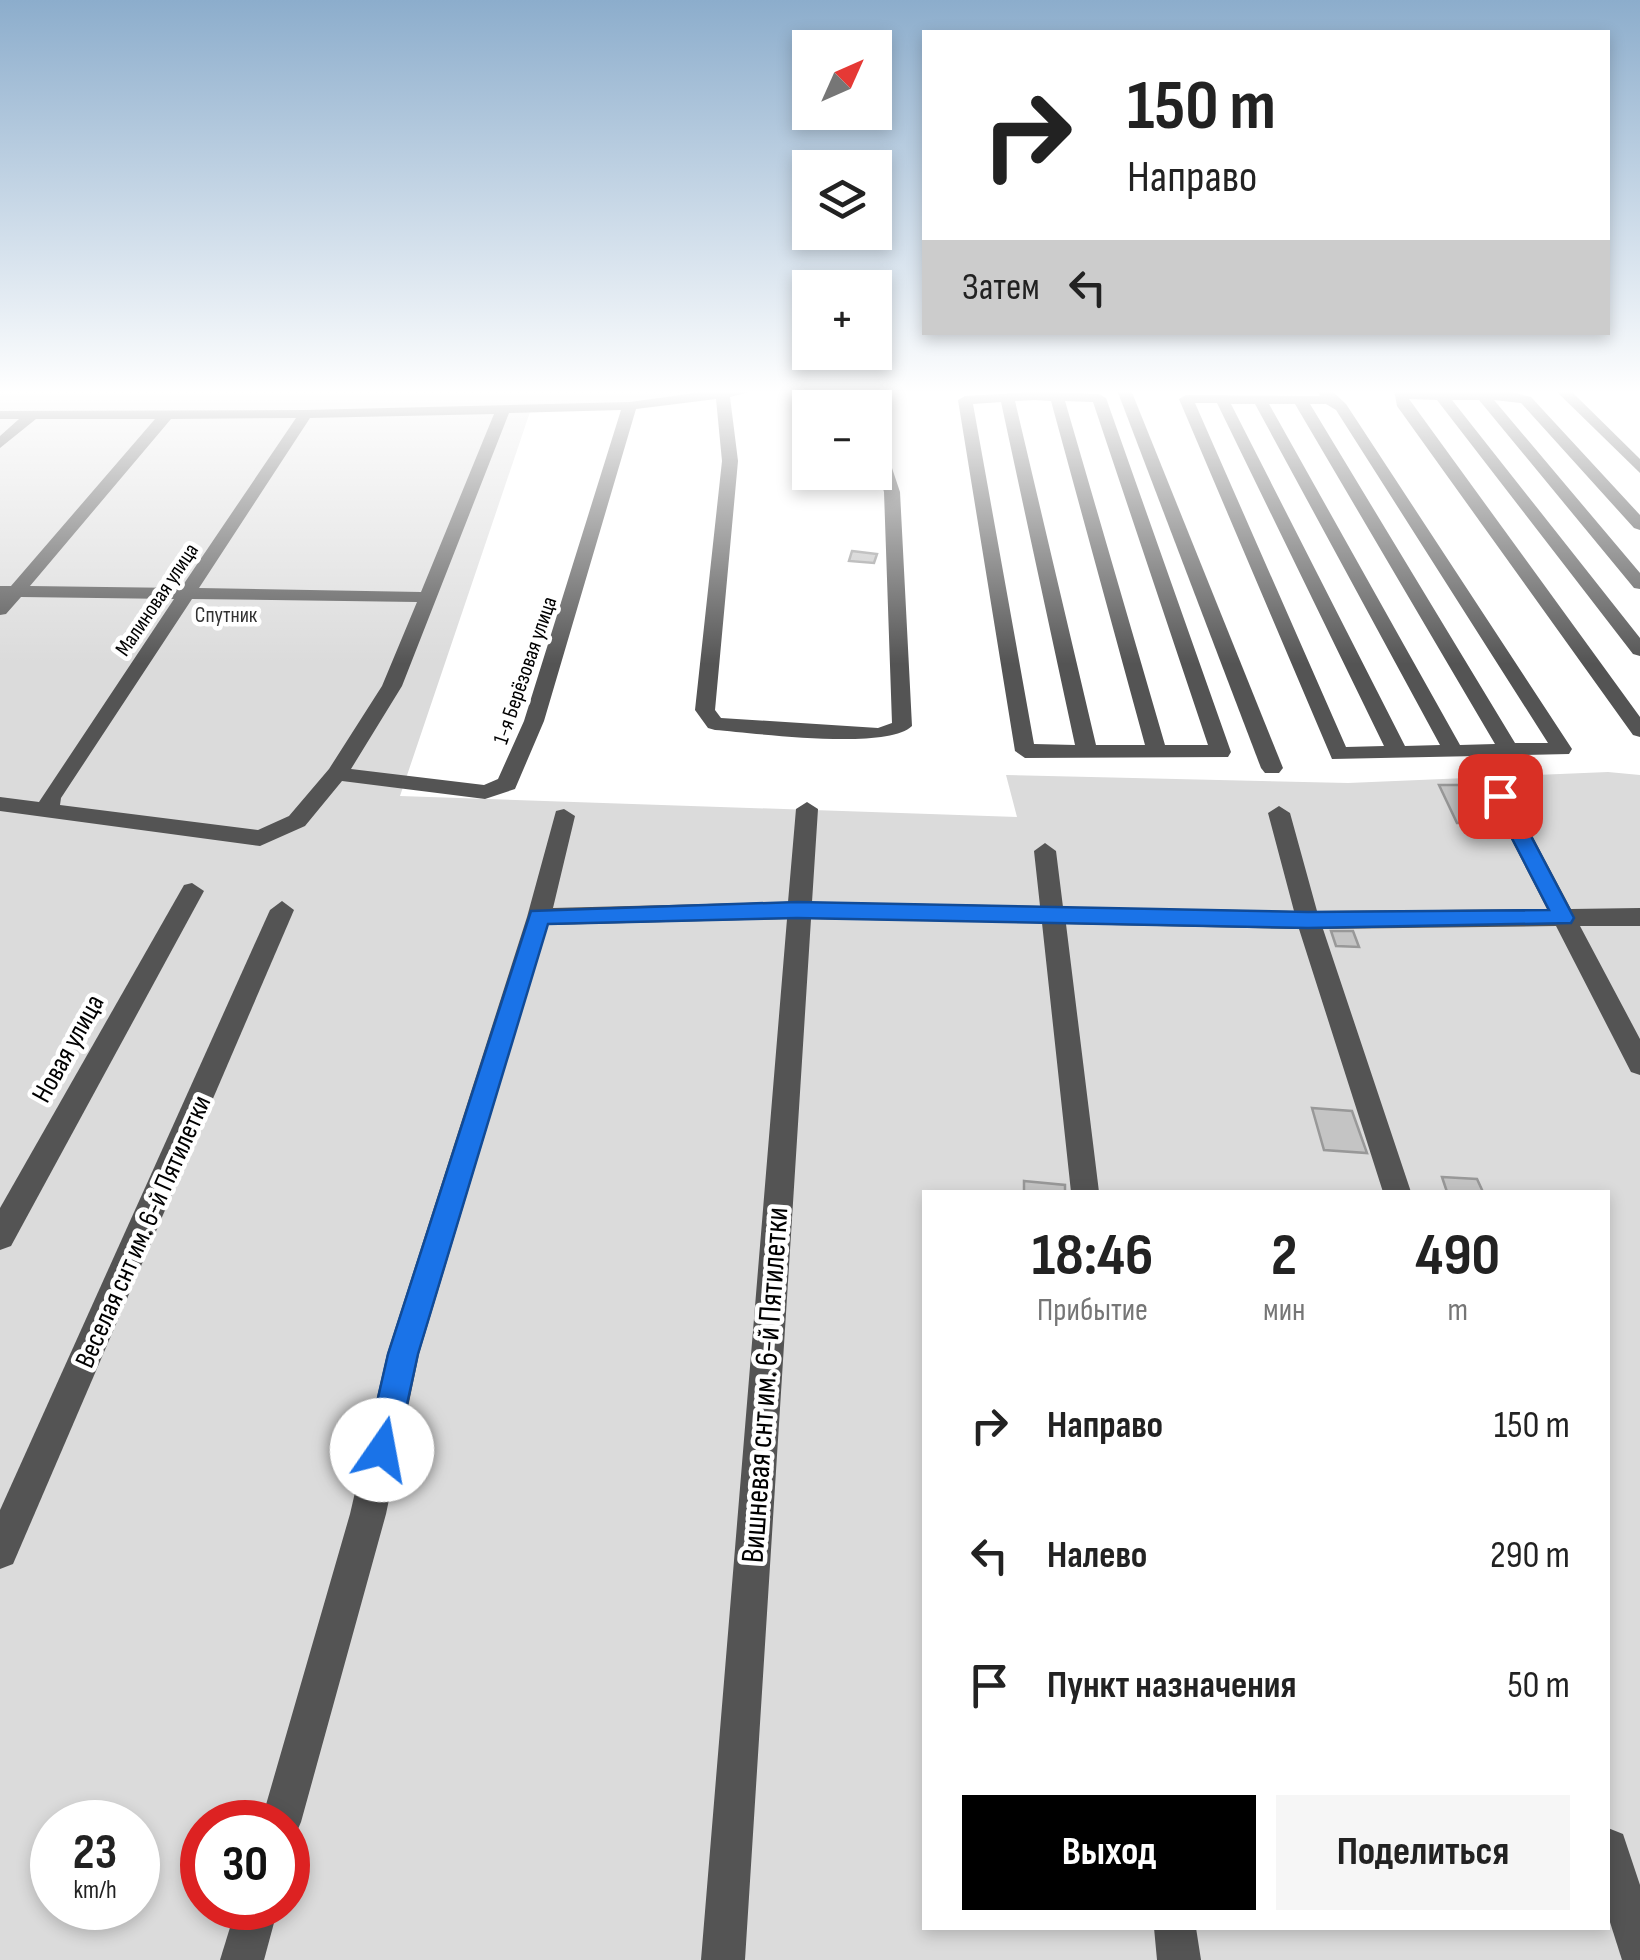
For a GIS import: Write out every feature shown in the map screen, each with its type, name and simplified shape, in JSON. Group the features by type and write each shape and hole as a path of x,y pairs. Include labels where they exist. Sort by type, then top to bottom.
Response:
{"street":[{"path":"0,610 7,592 106,481"},
{"name":"Малиновая улица","path":"49,811 50,798 262,481"},
{"path":"0,804 260,838 297,821 337,774 392,686 473,481"},
{"name":"1-я Берёзовая улица","path":"337,774 485,792 507,784 540,703 607,481"},
{"path":"728,481 705,710 715,724 880,734 902,726 891,490"},
{"path":"980,481 1026,751 1220,752 1128,481"},
{"path":"1025,481 1088,752"},
{"path":"1081,481 1157,752"},
{"path":"1160,481 1272,768"},
{"path":"1221,481 1339,754 1562,749 1389,481"},
{"path":"1263,481 1398,753"},
{"path":"1305,481 1454,752"},
{"path":"1348,481 1508,750"},
{"path":"1459,481 1640,732"},
{"path":"1508,481 1640,650"},
{"path":"1554,481 1640,584"},
{"path":"1600,481 1640,525"},
{"path":"7,592 425,597"},
{"path":"1500,796 1640,1064"},
{"name":"Вишневая снт им. 6-й Пятилетки","path":"723,1960 807,810"},
{"path":"1279,813 1308,920 1396,1190"},
{"path":"287,1800 368,1514 403,1354 539,917 564,816"},
{"path":"1045,851 1084,1190"},
{"name":"Новая улица","path":"0,1236 192,891"},
{"name":"Веселая снт им. 6-й Пятилетки","path":"0,1550 282,910"},
{"path":"539,917 797,910 1308,920 1640,917"},
{"path":"1610,1856 1640,1952"},
{"path":"242,1960 251,1930"},
{"path":"1175,1930 1179,1960"}],"green space":[{"name":"Спутник","path":"0,481 506,481 400,796 1017,817 1006,775 1348,783 1608,772 1640,775 1640,1960 0,1960"}],"building":[{"path":"852,551 877,554 874,563 849,561"},
{"path":"1439,785 1481,785 1500,823 1457,823"},
{"path":"1331,931 1353,931 1359,947 1336,946"},
{"path":"1312,1108 1352,1111 1367,1153 1324,1150"},
{"path":"1442,1177 1477,1179 1482,1190 1446,1190"},
{"path":"1024,1181 1065,1185 1065,1190 1024,1190"}],"route":[{"path":"382,1450 403,1354 539,917 797,910 1308,920 1564,918 1500,796"}]}
